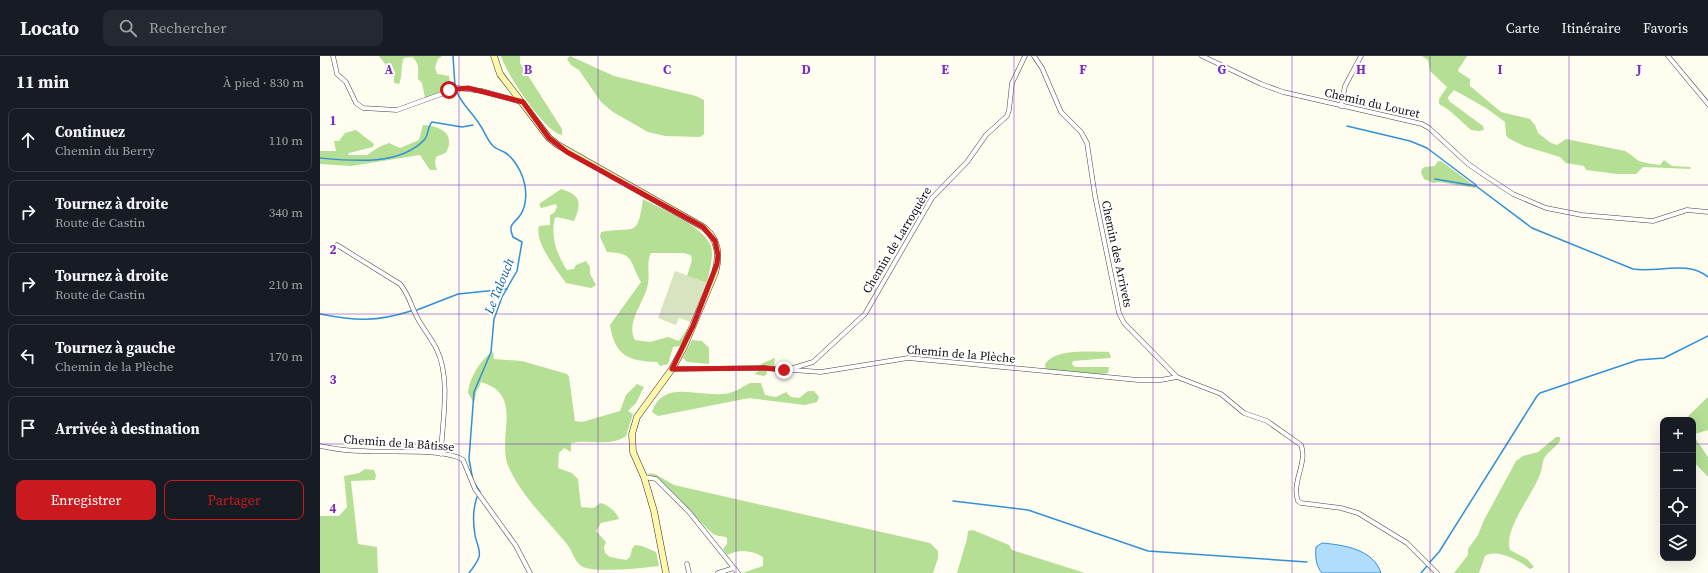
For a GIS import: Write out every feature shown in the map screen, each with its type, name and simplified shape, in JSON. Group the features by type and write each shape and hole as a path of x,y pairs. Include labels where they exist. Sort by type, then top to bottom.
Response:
{"street":[{"path":"333,56 337,74 346,82 356,103 363,108 397,110 458,88 482,91 523,102"},
{"path":"494,56 500,74 523,102 549,138 558,145 703,227 715,241 718,255 714,273 693,326 672,369 642,410 634,425 632,443 633,452 644,478 654,511 666,573"},
{"name":"Chemin de Larroquère","path":"784,370 801,367 813,362 865,314 932,198 967,162 986,135 1007,116 1012,84 1026,56"},
{"name":"Chemin des Arrivets","path":"1034,56 1042,68 1061,112 1082,132 1087,143 1094,196 1121,318 1177,377 1221,394 1244,413 1267,421 1301,445 1303,454 1296,492 1298,501 1301,503 1341,508 1358,513 1407,543 1437,573"},
{"name":"Chemin du Louret","path":"1202,56 1261,84 1283,92 1422,124 1429,128 1466,163 1513,194 1546,208 1582,215 1653,221 1687,210 1708,212"},
{"path":"1341,106 1345,86 1361,56"},
{"path":"1668,56 1708,104"},
{"path":"337,245 400,284 405,290 419,322 437,350 444,372 445,385 441,454"},
{"name":"Chemin de la Plèche","path":"672,369 764,368 833,371 908,358 1138,380 1161,380 1177,377"},
{"name":"Chemin de la Bâtisse","path":"320,446 362,451 441,454 454,456 463,460 475,489 516,546 530,573"},
{"path":"644,478 656,479 667,490 688,512 738,573"},
{"path":"687,564 689,573"},
{"path":"718,573 734,568"}],"green space":[{"path":"379,56 442,56 438,59 435,67 437,74 449,76 451,88 425,98 422,83 418,79 418,67 415,59 412,57 404,58 399,84 394,83 394,70 392,66 386,65"},
{"path":"501,56 520,56 520,63 562,129 562,135 555,132 537,114 518,88"},
{"path":"570,56 614,76 696,96 704,100 704,134 700,137 665,136 648,132 613,112 601,102 579,70 571,65 567,59"},
{"path":"1422,56 1467,56 1458,70 1470,79 1470,86 1501,112 1530,119 1535,125 1538,133 1551,143 1557,145 1566,139 1625,151 1639,161 1660,165 1664,160 1672,166 1690,167 1691,169 1643,167 1636,174 1617,174 1586,170 1584,166 1566,163 1560,157 1524,146 1508,138 1506,135 1505,122 1486,108 1454,90 1448,97 1449,101 1483,126 1484,130 1471,130 1449,110 1439,104 1439,99 1447,87 1430,71 1428,60"},
{"path":"423,125 441,129 445,132 449,140 449,145 446,152 436,157 435,163 437,170 430,170 420,155 351,166 320,164 320,151 336,151 334,141 339,141 345,133 356,130 374,144 373,147 349,153 348,155 367,155 379,147 389,143 400,148 419,140"},
{"path":"1438,161 1441,161 1476,187 1439,182 1433,183 1424,179 1421,173 1422,169 1425,167 1435,166"},
{"path":"561,189 573,194 578,200 579,205 574,221 557,217 555,218 553,232 557,252 567,270 574,269 576,265 586,261 590,267 590,274 596,285 591,288 566,283 547,256 540,240 538,233 539,226 550,225 550,215 554,213 557,207 556,204 541,208 539,204"},
{"path":"643,199 691,225 707,239 712,250 707,283 687,276 692,260 691,255 683,253 651,253 649,261 648,284 632,326 635,340 650,342 668,337 679,341 688,328 690,330 682,346 673,347 668,364 660,366 657,362 638,360 624,355 615,344 610,325 641,282 627,256 607,252 600,237 601,232 633,228 639,220"},
{"path":"675,271 707,283 691,322 679,318 676,325 658,318"},
{"path":"692,340 702,341 709,348 709,364 687,362 683,358"},
{"path":"493,352 494,359 522,361 567,374 569,377 575,421 582,422 620,411 626,395 637,384 644,387 636,403 628,411 633,414 626,436 607,442 571,443 571,452 564,448 559,453 558,468 572,473 578,479 581,507 594,508 600,503 606,505 618,516 619,519 601,523 596,531 606,542 604,547 605,553 610,557 626,560 630,557 632,549 635,545 642,546 656,552 659,566 620,570 599,570 583,567 578,563 568,546 527,498 509,468 506,456 505,444 507,419 506,407 502,397 495,388 481,382 476,393 474,403 468,393 476,370 484,359"},
{"path":"1109,352 1110,358 1073,361 1072,364 1075,367 1109,367 1108,373 1102,374 1046,370 1045,365 1049,360 1064,353"},
{"path":"775,358 774,366 766,370 767,374 764,376 754,374 759,371 761,364"},
{"path":"750,383 761,383 765,395 776,397 786,392 791,397 799,398 808,391 814,391 819,397 817,402 805,405 749,398 658,416 652,412 657,402 664,396 672,393 691,392 726,394"},
{"path":"1708,397 1708,430 1696,434 1696,417 1687,417"},
{"path":"1556,437 1560,437 1560,441 1544,459 1538,480 1515,521 1509,541 1510,550 1527,559 1534,567 1530,569 1520,562 1502,554 1490,554 1485,556 1479,573 1454,573 1468,555 1468,549 1478,535 1484,520 1516,461 1523,456 1538,452"},
{"path":"1696,439 1708,457 1708,477 1696,464"},
{"path":"365,469 374,470 376,475 375,480 351,481 358,544 377,547 378,573 320,573 320,516 339,516 347,507 344,476 359,473"},
{"path":"646,473 655,474 674,485 930,543 938,551 938,558 933,573 742,573 763,566 763,557 745,551 727,555 723,549 727,544 727,538 712,533 665,485"},
{"path":"973,530 1009,545 1012,550 1085,573 957,573 968,531"}],"water":[{"path":"1322,543 1348,547 1365,553 1372,558 1381,573 1322,573 1316,561 1316,547"}],"waterway":[{"name":"Le Talouch","path":"453,56 455,86"},
{"name":"Le Talouch","path":"456,90 461,100 482,128 491,144 495,148 507,154 516,164 523,178 526,192 523,210 511,226 513,237 522,242 517,271 502,297 494,319 491,352 474,392 469,459 473,481 480,492"},
{"path":"320,158 347,160 376,160 390,158 415,148 425,139 429,126 432,122 462,127 473,125"},
{"path":"1347,126 1410,141 1427,148 1476,185"},
{"path":"1435,179 1476,186 1532,228 1633,269 1652,270 1682,268 1700,272 1708,277"},
{"path":"417,310 458,294 507,289"},
{"path":"320,314 355,319 376,319 399,315 411,311"},
{"path":"1430,562 1439,552 1540,393 1638,360 1664,358 1708,336"},
{"name":"Le Talouch","path":"469,573 479,557 479,549 474,526 474,511 477,497"},
{"path":"953,501 1028,510 1148,551 1307,562"},
{"path":"1421,573 1427,566"}],"route":[{"path":"449,90 468,88 523,102 549,138 567,152 703,227 712,236 717,247 717,264 693,326 672,369 764,368 784,370"}]}
